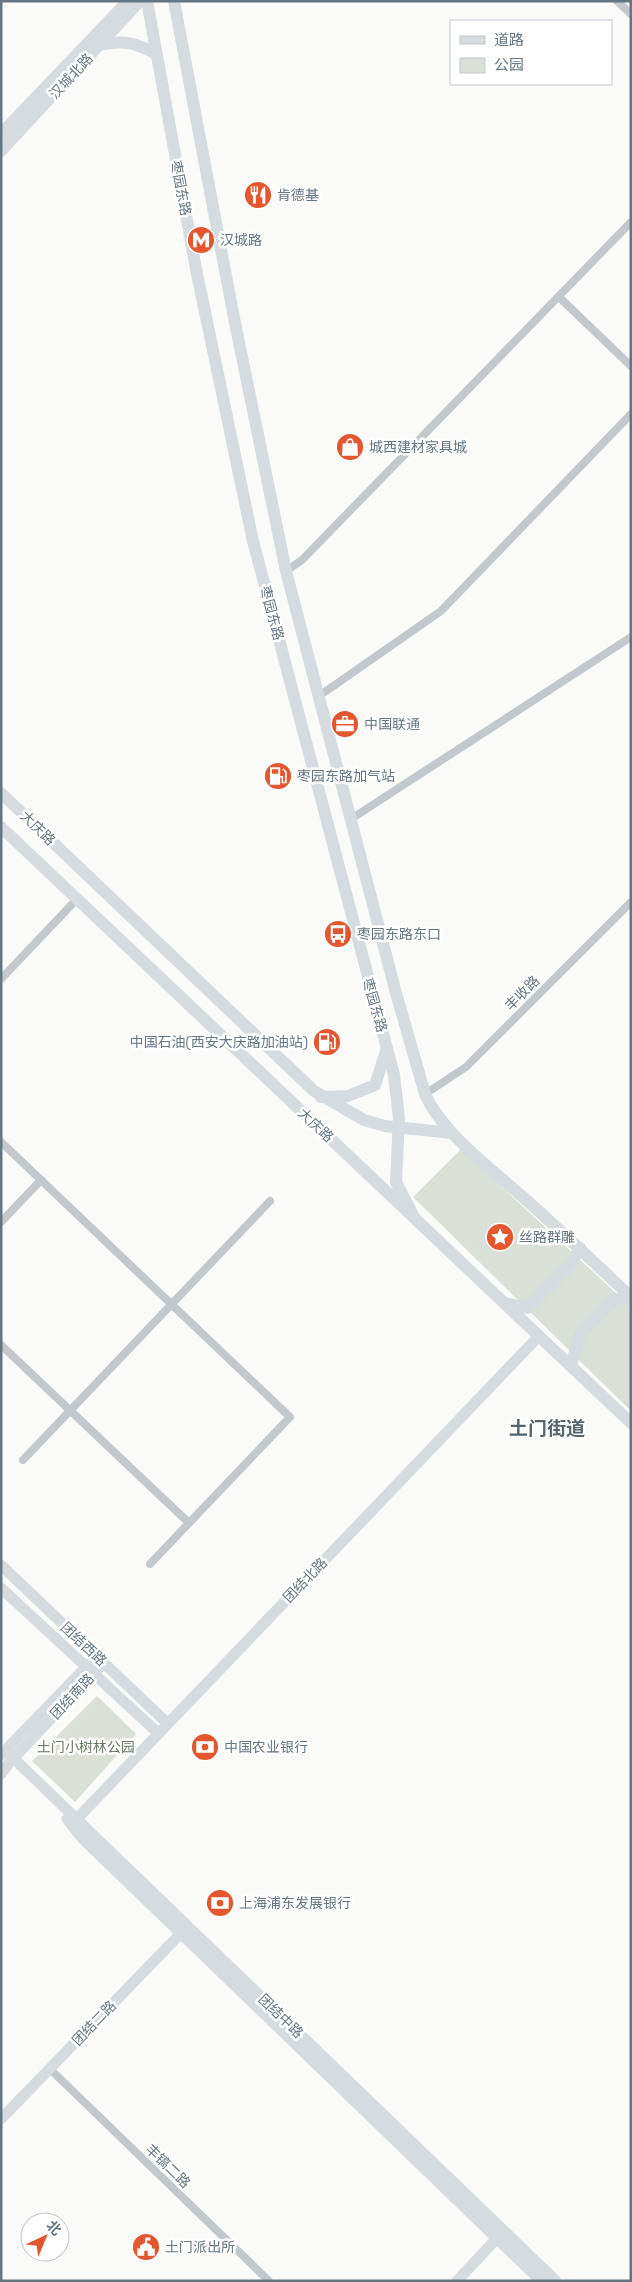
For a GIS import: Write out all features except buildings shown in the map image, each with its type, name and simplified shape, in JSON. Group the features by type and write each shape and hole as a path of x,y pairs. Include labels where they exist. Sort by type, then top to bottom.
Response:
{"main road":[{"name":"汉城北路","path":"1,134 128,1"},
{"name":"汉城北路","path":"1,151 140,1"},
{"name":"枣园东路","path":"147,1 196,270 253,541 353,928 394,1075 399,1118 396,1182 414,1217"},
{"name":"枣园东路","path":"174,1 235,323 286,571 426,1094 430,1105 452,1133"},
{"path":"99,45 115,42 137,44 156,54"},
{"name":"大庆路","path":"1,793 321,1097 364,1120 398,1129 452,1133"},
{"name":"大庆路","path":"1,827 631,1423"},
{"path":"321,1097 348,1096 375,1085 387,1048"},
{"path":"270,1081 285,1064"},
{"path":"452,1133 580,1248 631,1299"},
{"path":"505,1303 528,1308 570,1265 580,1248"},
{"path":"571,1366 580,1334 614,1300 631,1299"}],"street":[{"path":"617,1 631,14"},
{"path":"286,571 302,560 631,222"},
{"path":"559,297 631,366"},
{"path":"318,696 441,611 631,414"},
{"path":"351,819 631,637"},
{"path":"1,979 77,899"},
{"name":"丰收路","path":"426,1094 466,1067 631,902"},
{"path":"1,1142 290,1417 150,1564"},
{"path":"1,1222 41,1180"},
{"path":"23,1460 270,1201"},
{"name":"团结北路","path":"74,1822 539,1336"},
{"path":"1,1345 189,1523"},
{"name":"团结西路","path":"1,1565 167,1723"},
{"name":"团结西路","path":"1,1588 158,1733"},
{"name":"团结南路","path":"1,1774 6,1757 100,1659"},
{"name":"团结中路","path":"6,1757 501,2235 556,2281"},
{"name":"团结二路","path":"1,2119 184,1930"},
{"name":"丰镐二路","path":"50,2069 269,2281"},
{"path":"457,2281 501,2235"},
{"name":"团结中路","path":"501,2235 541,2281"}],"green space":[{"path":"461,1149 631,1307 631,1411 413,1197"},
{"name":"土门小树林公园","path":"97,1696 136,1734 75,1802 32,1761"}],"place":[{"name":"肯德基","path":"258,195"},
{"name":"汉城路","path":"201,240"},
{"name":"城西建材家具城","path":"350,447"},
{"name":"中国联通","path":"345,724"},
{"name":"枣园东路加气站","path":"278,776"},
{"name":"枣园东路东口","path":"338,934"},
{"name":"中国石油(西安大庆路加油站)","path":"327,1042"},
{"name":"丝路群雕","path":"500,1237"},
{"name":"中国农业银行","path":"205,1747"},
{"name":"上海浦东发展银行","path":"220,1903"},
{"name":"土门派出所","path":"146,2247"}],"district":[{"name":"土门街道","path":"547,1428"}]}
